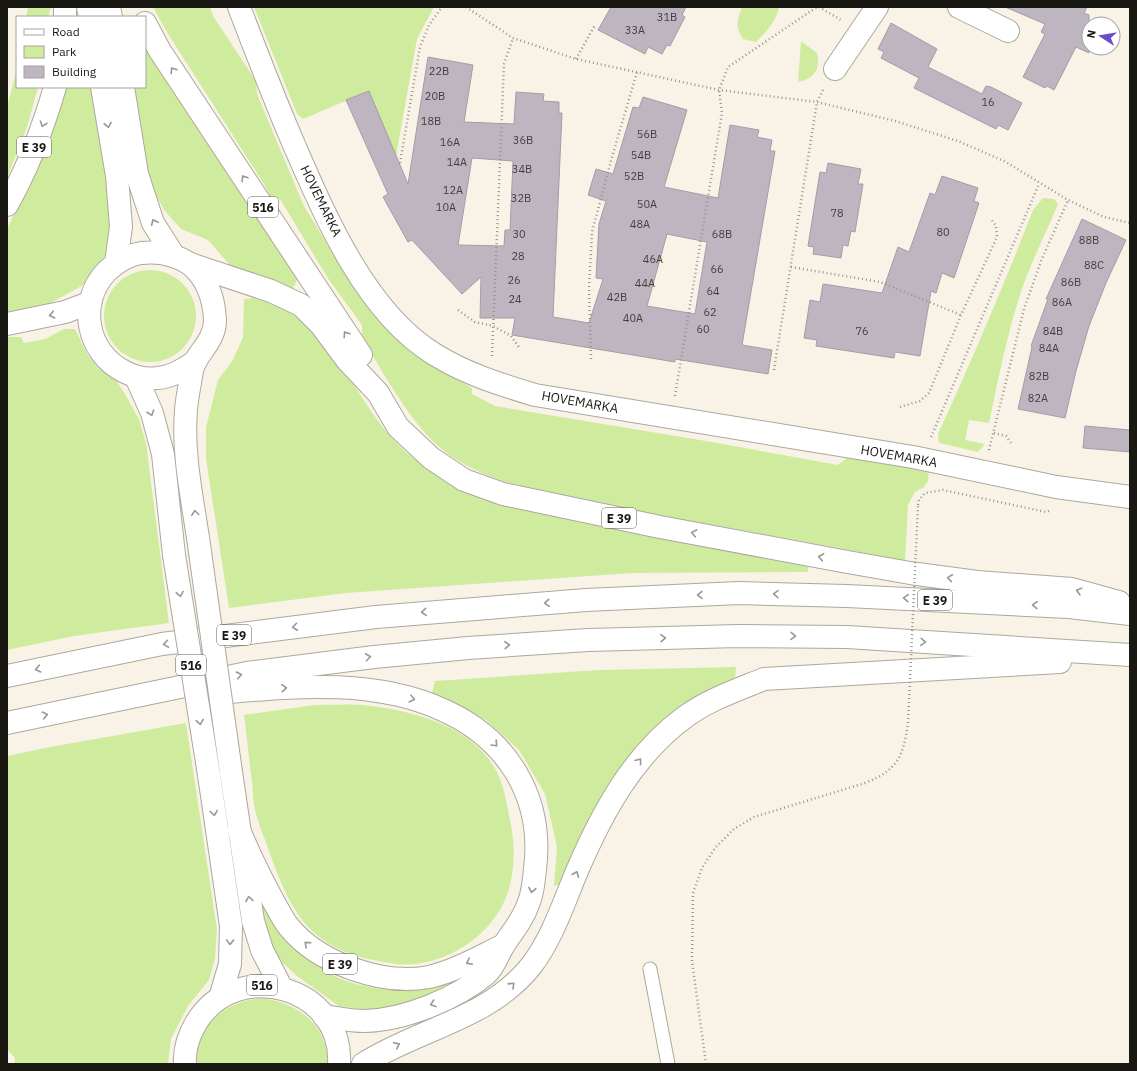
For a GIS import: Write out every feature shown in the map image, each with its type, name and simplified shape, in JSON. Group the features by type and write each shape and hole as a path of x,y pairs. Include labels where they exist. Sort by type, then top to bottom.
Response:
{"main road":[{"path":"137,7 142,16"},
{"name":"HOVEMARKA","path":"239,7 268,85 318,200 359,275 378,303 406,332 433,354 466,372 490,382 535,395 922,459 1056,487 1130,497"},
{"path":"834,69 876,7"},
{"path":"959,7 1008,31"},
{"name":"516","path":"146,25 160,50 363,359 378,393"},
{"name":"E 39","path":"7,205 18,185 43,126 55,88"},
{"path":"102,88 117,176 121,227 116,262"},
{"path":"122,88 137,174 153,223 182,260 203,277 213,299 215,322 208,345 193,363 176,374 156,379 136,377 114,367 98,349 89,327 89,302 98,280 116,262 134,254 154,252 182,260"},
{"name":"E 39","path":"182,260 271,291 301,306 321,325 347,360 378,393 398,427 431,458 464,480 504,494 660,527 895,570 977,582 1072,589 1130,605"},
{"path":"7,324 65,312 89,302"},
{"name":"516","path":"193,363 186,410 186,450 239,830 253,921 262,950 281,987"},
{"name":"516","path":"136,377 152,413 163,454 174,555 231,926 230,964 220,998"},
{"name":"E 39","path":"7,676 162,644 376,617 586,600 739,593 848,596 1069,607 1130,614"},
{"name":"E 39","path":"7,723 247,673 374,657 468,648 588,640 739,636 816,636 1130,655"},
{"path":"363,1064 409,1040 488,1005 509,988 530,966 543,948 592,836 622,784 652,744 685,717 727,694 764,679 1130,658"},
{"name":"E 39","path":"119,700 297,687 370,690 416,699 464,720 482,732 508,759 529,798 535,824 537,856 530,900 521,921 504,945 488,972 466,989 436,1003 401,1015 380,1020 363,1021 324,1016"},
{"name":"E 39","path":"239,830 261,880 289,927 313,949 342,965 364,973 386,977 428,977 450,971 504,945"},
{"name":"516","path":"185,1064 190,1034 202,1014 220,998 239,989 260,985 281,987 305,998 324,1016 335,1036 339,1064"}],"lane":[{"path":"650,969 668,1064"}],"path":[{"path":"400,163 420,47 429,25 442,7"},
{"path":"466,7 513,38 576,59 719,90 817,102 895,121 958,141 1006,162 1039,184 1068,200 1104,217 1130,223"},
{"path":"674,404 722,113 719,90 728,67 817,7"},
{"path":"576,59 595,25"},
{"path":"492,362 504,64 513,38"},
{"path":"591,359 589,288 592,232 637,72"},
{"path":"774,370 817,102"},
{"path":"922,459 1039,184"},
{"path":"985,472 1024,309 1041,261 1068,200"},
{"path":"900,407 920,401 929,393 961,315 997,237 996,226 991,219"},
{"path":"791,267 880,282 961,315"},
{"path":"458,310 475,322 493,326 511,336 520,347"},
{"path":"994,433 1006,436 1011,443"},
{"path":"706,1064 692,961 693,893 702,868 715,848 734,829 754,817 865,783 882,776 898,762 906,740 908,723 918,505"}],"green space":[{"path":"28,7 51,7 48,16 26,16"},
{"path":"153,7 210,7 213,16 256,81 257,94 304,206 339,263 447,373 472,388 472,394 495,406 706,441 838,465 847,458 929,470 928,481 924,487 915,492 908,505 905,561 639,512 525,488 488,476 454,458 426,434 402,403 362,338 362,325 329,280 280,199 272,200 264,184 168,34"},
{"path":"254,7 434,7 417,39 396,156 369,91 303,119 297,114"},
{"path":"742,7 779,7 773,22 756,42 743,39 739,30 738,20"},
{"path":"146,37 298,278 292,290 237,273 208,240 181,229 164,210 150,183 130,88 146,88"},
{"path":"801,41 817,53 818,64 815,73 812,76 804,81 798,82"},
{"path":"16,72 16,88 38,88 28,124 7,178 7,107"},
{"path":"65,88 92,88 111,210 110,237 105,256 92,270 85,284 49,304 7,313 7,229 49,141"},
{"path":"1043,198 1054,199 1058,204 1032,263 1014,313 989,423 969,420 965,440 985,444 978,452 939,443 938,434 1011,266 1033,210"},
{"path":"150,270 168,273 183,283 193,298 196,316 193,334 183,349 168,359 150,362 132,359 117,349 107,334 104,316 107,298 117,283 132,273"},
{"path":"254,298 282,308 300,320 316,334 330,350 378,421 398,445 430,471 456,487 808,564 808,572 632,573 346,593 229,608 206,459 206,427 218,380 233,360 243,337 244,299"},
{"path":"64,329 75,329 87,354 98,368 116,380 139,419 146,443 169,623 74,636 7,650 7,337 21,337 24,343 45,339"},
{"path":"736,667 735,679 663,722 631,754 602,798 575,849 560,884 554,886 557,847 545,794 519,750 486,720 432,693 435,681 599,670"},
{"path":"315,705 363,705 380,707 417,715 435,721 468,739 482,751 493,765 500,779 511,825 514,850 512,875 506,899 500,910 484,930 463,947 450,954 423,963 396,964 368,959 341,950 314,933 290,901 278,876 256,814 244,715"},
{"path":"186,723 217,930 215,959 209,980 188,1006 171,1039 168,1064 14,1064 15,1058 7,1049 7,756"},
{"path":"255,903 262,903 276,926 310,960 339,978 352,983 380,989 408,990 436,986 449,982 449,987 409,1002 374,1011 339,1006 297,976 273,954"},
{"path":"260,998 286,1004 308,1018 323,1038 327,1064 195,1064 196,1050 200,1038 206,1027 214,1018 224,1010 235,1005 247,1000"}],"building":[{"path":"611,7 686,7 682,15 685,17 670,46 667,45 662,54 648,47 645,54 598,30"},
{"path":"1005,7 1087,7 1084,13 1089,16 1081,16 1081,49 1076,47 1054,90 1047,86 1045,88 1023,77 1045,34 1041,32 1045,24"},
{"path":"891,23 937,49 928,67 982,94 986,86 991,87 1022,103 1008,130 998,125 996,129 914,88 919,78 881,58 884,52 878,49"},
{"path":"428,57 473,65 464,122 514,124 516,92 544,94 543,101 559,102 559,113 562,113 553,317 589,323 603,279 596,278 599,224 606,201 588,195 596,169 613,174 633,107 639,108 643,97 687,110 664,187 718,198 730,125 759,130 757,137 772,140 770,151 775,151 742,345 772,350 768,374 675,359 675,362 512,335 515,318 480,318 481,277 462,294 412,240 408,242 383,197 388,194 346,100 369,91 408,184","holes":["472,158 513,161 510,230 505,230 504,246 458,245","667,234 707,242 695,314 647,306"]},
{"path":"828,163 861,169 858,184 863,184 855,232 851,231 848,246 843,245 841,258 813,254 814,247 808,246 820,172 826,173"},
{"path":"942,176 978,188 974,201 979,203 954,278 942,273 936,293 931,291 920,356 895,352 894,358 816,346 817,340 804,338 810,300 820,302 823,284 882,293 898,247 909,252 930,193 935,195"},
{"path":"1082,219 1126,240 1106,283 1089,326 1076,371 1065,418 1018,409 1031,346 1048,299 1046,299"},
{"path":"1085,426 1130,430 1130,452 1083,448"}]}
